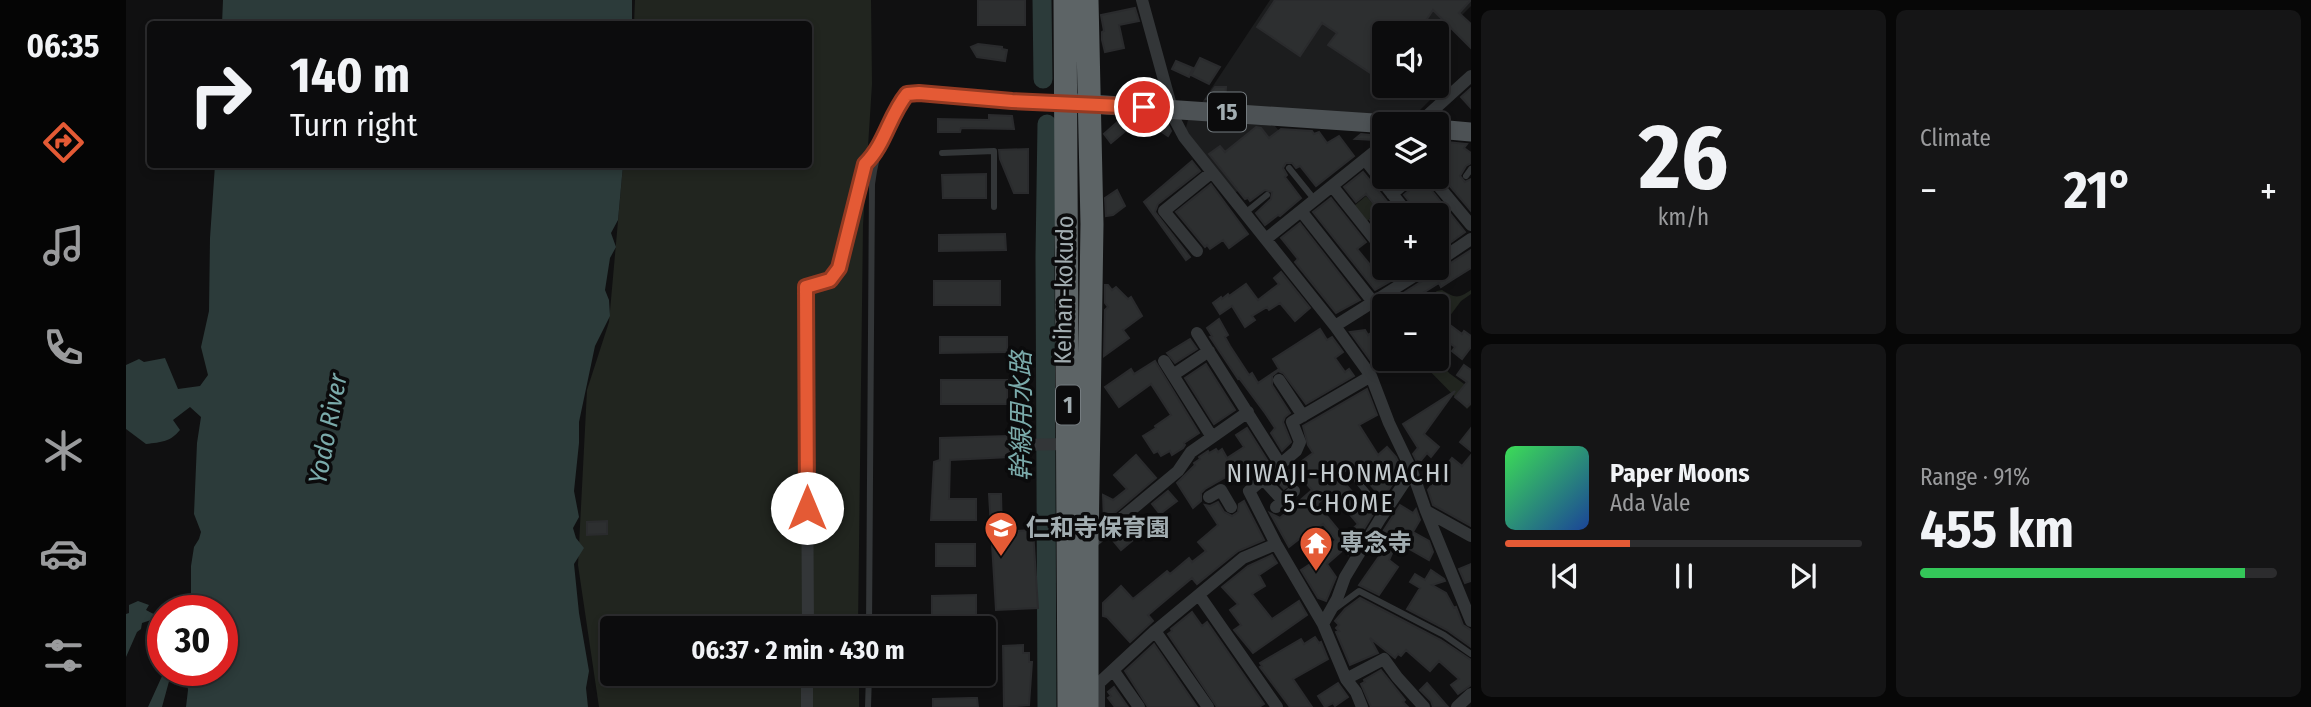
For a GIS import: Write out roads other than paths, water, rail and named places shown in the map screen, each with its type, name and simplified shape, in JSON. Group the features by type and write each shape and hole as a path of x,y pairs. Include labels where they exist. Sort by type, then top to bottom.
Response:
{"highway":[{"name":"Keihan-kokudo","path":"1065,0 1065,103 1053,445 1069,707"},
{"name":"Keihan-kokudo","path":"1087,0 1092,224 1087,547 1091,692"}],"main road":[{"name":"15","path":"1065,103 1372,123"},
{"path":"1449,130 1471,132"}],"street":[{"path":"1142,0 1175,120 1184,137 1335,326 1371,376 1471,621"},
{"path":"1431,112 1471,76"},
{"path":"1266,239 1372,155"},
{"path":"1366,161 1399,203"},
{"path":"1197,251 1164,211 1212,172"},
{"path":"1333,187 1372,236"},
{"path":"1392,194 1398,189"},
{"path":"1441,189 1471,225"},
{"path":"1301,211 1372,301"},
{"path":"1449,251 1471,240"},
{"path":"1386,294 1408,280"},
{"path":"806,287 808,616"},
{"path":"1335,326 1372,303"},
{"path":"1197,333 1280,464"},
{"path":"1173,374 1209,351"},
{"path":"1164,361 1212,437"},
{"path":"1209,497 1221,490 1229,505 1264,480 1296,451 1300,442 1292,422 1371,376"},
{"path":"1279,380 1303,416"},
{"path":"1087,547 1178,471 1191,452 1248,412"},
{"path":"1020,444 1053,445"},
{"path":"1326,619 1345,577 1412,471"},
{"path":"1264,480 1280,504 1294,491"},
{"path":"1249,491 1276,544 1326,619 1346,679 1356,692 1362,707"},
{"path":"1426,511 1471,536"},
{"path":"1099,707 1091,692 1155,631 1242,558 1276,544"},
{"path":"1199,595 1277,707"},
{"path":"1155,631 1208,707"},
{"path":"1346,679 1384,659 1424,707"},
{"path":"1113,670 1139,707"},
{"path":"807,686 807,707"},
{"path":"1457,707 1471,694"}],"lane":[{"path":"869,616 872,184 876,153 907,94 1065,103"},
{"path":"942,153 994,151 994,207"},
{"path":"806,287 830,280 839,268 865,164 876,153"},
{"path":"1289,168 1315,200"},
{"path":"1245,213 1267,195"},
{"path":"1351,473 1384,513"},
{"path":"1326,619 1359,591 1444,635 1471,654"},
{"path":"869,686 869,707"}],"water":[{"path":"223,0 632,0 632,21 222,21"},
{"name":"Yodo River","path":"215,168 623,168 618,220 611,233 616,247 610,258 605,290 610,316 595,346 579,422 574,491 579,517 573,528 576,538 584,548 574,564 589,671 586,688 588,707 186,707 188,686 238,686 238,595 191,595 194,547 201,532 194,514 197,443 201,417 190,407 173,420 180,430 173,437 146,444 126,429 126,365 139,359 144,362 165,358 178,389 200,386 208,375 201,347 209,311"},
{"path":"138,601 147,604 147,621 142,623 126,657 126,614 129,613 129,605"},
{"path":"158,686 168,686 162,707 148,707"}],"waterway":[{"name":"幹線用水路","path":"1042,0 1043,79"},
{"name":"幹線用水路","path":"1047,124 1047,707"}],"place":[{"name":"仁和寺保育園","path":"1001,558"},
{"name":"専念寺","path":"1316,573"}],"district":[{"name":"NIWAJI-HONMACHI 5-CHOME","path":"1339,488"}]}
